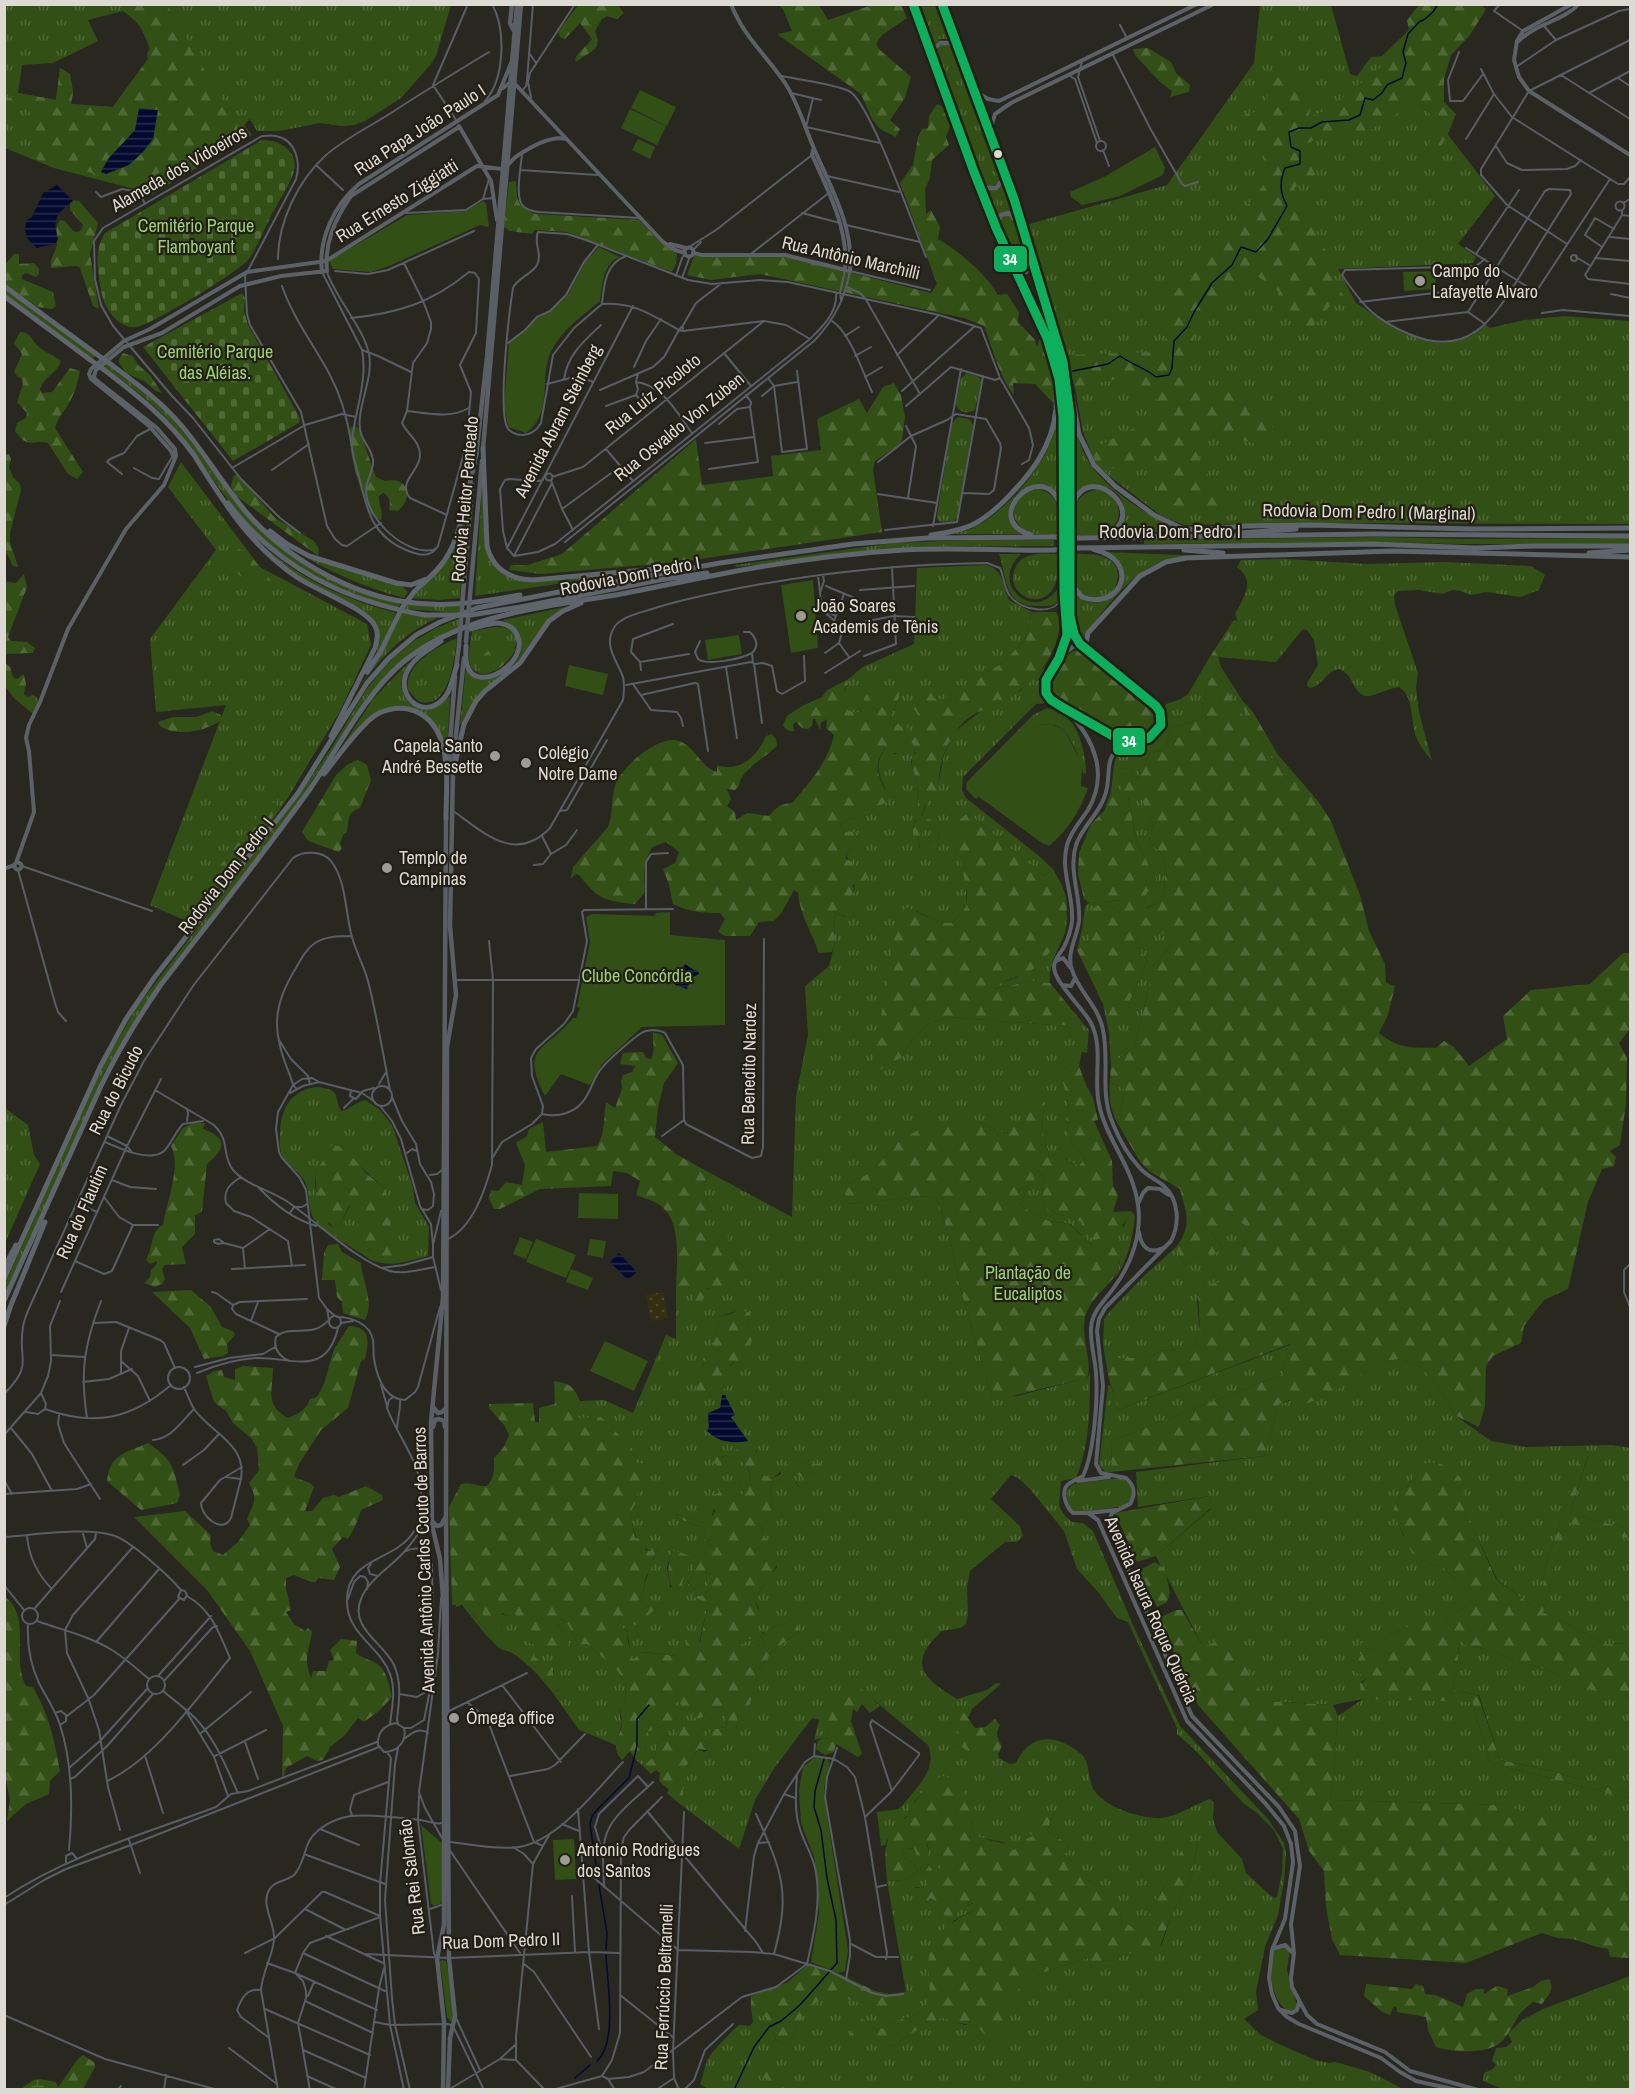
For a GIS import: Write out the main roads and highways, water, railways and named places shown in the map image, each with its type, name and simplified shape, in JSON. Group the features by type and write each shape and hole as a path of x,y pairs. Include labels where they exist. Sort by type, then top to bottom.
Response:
{"highway":[{"path":"4,286 150,395 174,418 254,520 290,551 319,571 360,589 394,599 429,604 518,596 630,579"},
{"path":"4,296 150,405 192,452 245,524 268,546 293,566 321,583 351,596 425,615 471,615 659,580 761,567"},
{"path":"853,544 963,529 988,515 1030,475 1048,444 1056,410 1052,367 1043,327"},
{"name":"Rodovia Dom Pedro I (Marginal)","path":"1063,362 1069,380 1079,434 1090,459 1106,478 1160,519 1181,528 1197,530 1265,525 1471,529 1630,528"},
{"path":"483,448 487,546 495,564 510,576 533,580 720,564"},
{"path":"192,452 236,520 264,551 298,578 362,613 374,624 378,635 375,648 353,692 298,792"},
{"path":"353,692 381,651 402,608 414,591 444,561 453,543 476,454"},
{"path":"1051,538 1025,534 1017,527 1012,511 1020,493 1029,488 1038,487 1052,493 1060,504 1067,527"},
{"path":"1067,527 1073,504 1080,494 1093,487 1108,490 1120,503 1121,517 1114,529 1097,538"},
{"path":"230,492 274,534 309,556 401,585 416,584 429,578"},
{"path":"1167,537 1343,527"},
{"name":"Rodovia Dom Pedro I","path":"4,1279 99,1067 126,1019 154,978 298,792 367,683 388,658 416,635 440,622 477,608 630,579 853,544 946,537 1097,538 1372,534 1630,536"},
{"name":"Rodovia Dom Pedro I","path":"4,1301 110,1068 141,1014 286,823 374,693 410,657 434,641 474,624 510,614 761,567 911,550 982,548 1054,550 1373,544 1476,548 1535,546 1630,548"},
{"path":"1149,547 1223,553 1305,555"},
{"path":"1070,570 1073,586 1082,597 1100,601 1115,593 1121,579 1118,564 1109,556 1088,548"},
{"path":"1564,556 1630,548"},
{"path":"1091,652 1086,643 1089,633 1135,580 1155,566 1171,561 1208,556 1393,551 1630,556"},
{"path":"453,773 464,724 472,706 485,691 520,663 549,621 563,611 582,603 658,587"},
{"path":"457,665 449,690 438,703 423,707 407,697 404,686 408,669 424,653 455,632 499,623 513,628 520,642 514,659 500,673 490,677 479,677 471,672 467,664 466,644"},
{"path":"286,823 368,722 381,713 399,708 421,715 438,732 445,760 446,818"},
{"path":"4,1326 62,1173"},
{"path":"4,1268 42,1196"}],"main road":[{"path":"512,4 510,23 515,32"},
{"name":"Rodovia Heitor Penteado","path":"512,84 512,58 519,4"},
{"name":"Rodovia Heitor Penteado","path":"456,995 450,926 453,773 483,448 519,4"},
{"name":"Rua Osvaldo Von Zuben","path":"731,4 738,22 791,93 806,127 814,152 846,224 850,247 847,271"},
{"path":"914,4 974,172 1002,242 1043,327 1057,367 1063,417 1070,616 1074,634 1080,644 1141,692 1160,712 1161,724 1155,734 1149,738 1132,742 1116,750 1112,755 1108,764 1108,787 1105,798 1085,826 1076,846 1073,871 1079,906 1077,931 1071,949 1071,967 1103,1028 1106,1056 1104,1090 1113,1125 1138,1167 1161,1184 1170,1195"},
{"path":"920,4 930,4"},
{"path":"942,4 1014,199 1063,362 1070,416 1064,593 1067,635 1059,658"},
{"path":"972,88 983,97 999,101 1197,4"},
{"path":"989,134 992,120 999,110 1033,90 1214,4"},
{"path":"1572,4 1523,31 1515,46 1515,68 1529,91 1630,155"},
{"path":"1515,46 1541,23 1566,15 1579,4"},
{"path":"937,66 935,51 940,43 952,44 959,53"},
{"name":"Rua Papa João Paulo I","path":"281,276 324,271 323,262 327,245 342,209 351,196 496,97 502,88 512,58"},
{"name":"Rua Papa João Paulo I","path":"502,88 512,84"},
{"name":"Rua Antônio Marchilli","path":"512,84 522,91 663,242 675,250 702,255 785,255 847,271"},
{"path":"458,125 489,176 498,228"},
{"path":"553,138 556,133 555,127"},
{"path":"505,167 520,154 553,138 566,139"},
{"name":"Rua Osvaldo Von Zuben","path":"814,152 827,176 845,248 847,271"},
{"path":"974,172 983,186 990,189 996,188 1002,181 999,162"},
{"name":"Rua Ernesto Ziggiatti","path":"323,262 482,163 494,169 505,167"},
{"name":"Rodovia Heitor Penteado","path":"443,994 449,751 469,506 505,167"},
{"path":"1002,242 998,226 1001,215 1009,213 1013,215 1021,227"},
{"path":"1014,266 1019,271 1026,272 1032,261"},
{"path":"174,463 174,455 153,427 124,403 93,382 93,366 124,341 173,316 247,272 323,262"},
{"path":"93,373 117,351 162,333 246,283 281,276 279,267"},
{"path":"173,316 177,324"},
{"path":"4,869 17,866 34,812 26,738 29,725 68,629 119,540 164,485 177,452 162,438"},
{"path":"1091,652 1074,646 1064,652 1046,680 1047,696 1115,738 1132,742"},
{"path":"1054,964 1068,937 1071,923 1072,910 1064,871 1067,846 1076,826 1091,804 1098,779 1097,763 1090,740 1065,709"},
{"path":"1054,964 1063,958 1071,967"},
{"name":"Avenida Isaura Roque Quércia","path":"1054,964 1055,976 1081,1008 1094,1030 1098,1051 1096,1082 1099,1105 1104,1121 1133,1179 1138,1206 1138,1228 1126,1268 1116,1286 1099,1306 1092,1321 1090,1330 1096,1376 1095,1408 1087,1464 1083,1476 1069,1483 1065,1489 1067,1506 1073,1513 1088,1513 1095,1516 1102,1526 1187,1721 1284,1826 1291,1844 1293,1862 1285,1919 1272,1950 1269,1978 1272,1995 1278,2008"},
{"path":"444,971 449,967 454,970"},
{"path":"1062,985 1071,986 1075,978"},
{"path":"443,994 449,997 456,995"},
{"name":"Avenida Antônio Carlos Couto de Barros","path":"443,994 442,1299 433,1407 432,1520 440,1559 444,1611 444,1822 449,1849 450,1958 455,2016 449,2054 448,2089"},
{"name":"Avenida Antônio Carlos Couto de Barros","path":"443,2090 444,2024 437,1958 443,1933 449,1711 446,1515 447,1047 456,995"},
{"path":"1138,1206 1141,1195 1148,1188 1160,1189 1170,1195"},
{"name":"Avenida Isaura Roque Quércia","path":"1170,1195 1176,1206 1177,1217 1176,1227 1166,1246 1105,1308 1098,1324 1103,1386 1096,1464 1101,1473 1123,1476 1129,1480 1134,1493 1130,1504 1117,1510 1110,1517 1109,1526 1192,1716 1279,1808 1295,1831 1300,1866 1291,1924 1294,1953 1292,1987 1307,2015 1317,2024 1384,2052 1410,2071 1478,2090"},
{"path":"1138,1228 1140,1241 1146,1249 1157,1251 1166,1246"},
{"path":"433,1407 440,1413 447,1406"},
{"path":"432,1433 434,1422 439,1419 444,1421 447,1432"},
{"path":"1076,1481 1116,1476"},
{"path":"1088,1513 1117,1510"},
{"path":"432,1520 434,1524 441,1525 446,1515"},
{"path":"1272,1950 1281,1944 1294,1953"},
{"path":"1278,2008 1292,2013 1297,2010 1299,2001"},
{"path":"1278,2008 1299,2024 1381,2058 1416,2081 1457,2090"}],"water":[{"path":"139,108 158,110 153,139 129,165 106,174 101,172 108,159 135,130"},
{"path":"57,185 73,201 57,217 58,239 55,244 37,248 26,235 27,220 32,217 43,193"},
{"path":"685,964 698,971 699,974 691,978 687,989 675,985 678,977 684,979 679,975"},
{"path":"619,1253 637,1272 628,1280 610,1262"},
{"path":"722,1395 725,1395 735,1415 731,1417 748,1441 726,1441 716,1438 707,1431 708,1413 720,1408"}],"waterway":[{"path":"1073,371 1108,364 1120,356 1156,377 1169,375 1172,368 1174,341 1187,327 1212,283 1232,265 1241,247 1256,252 1268,239 1287,206 1281,187 1283,173 1285,168 1300,164 1300,151 1291,147 1289,132 1299,128 1311,128 1322,122 1349,120 1360,115 1365,98 1373,100 1382,93 1387,85 1402,78 1406,63 1403,52 1408,34 1433,12 1438,4"},
{"path":"598,1879 590,1824 592,1816 629,1778 637,1746 637,1719 649,1705"},
{"path":"734,2090 754,2047 769,2027 781,2021 800,2005 837,1963 836,1920 827,1878 821,1830 814,1807 815,1791 824,1759"},
{"path":"599,1885 607,1933 606,1950"},
{"path":"597,2061 603,2052 609,2026 606,1955"},
{"path":"575,2078 590,2065"}],"place":[{"name":"Campo do Lafayette Álvaro","path":"1420,281"},
{"name":"João Soares Academis de Tênis","path":"801,616"},
{"name":"Capela Santo André Bessette","path":"495,756"},
{"name":"Colégio Notre Dame","path":"526,763"},
{"name":"Templo de Campinas","path":"387,868"},
{"name":"Ômega office","path":"454,1718"},
{"name":"Antonio Rodrigues dos Santos","path":"565,1860"}],"park label":[{"name":"Cemitério Parque Flamboyant","path":"196,236"},
{"name":"Cemitério Parque das Aléias.","path":"215,362"},
{"name":"Clube Concórdia","path":"637,976"},
{"name":"Plantação de Eucaliptos","path":"1028,1283"}]}
